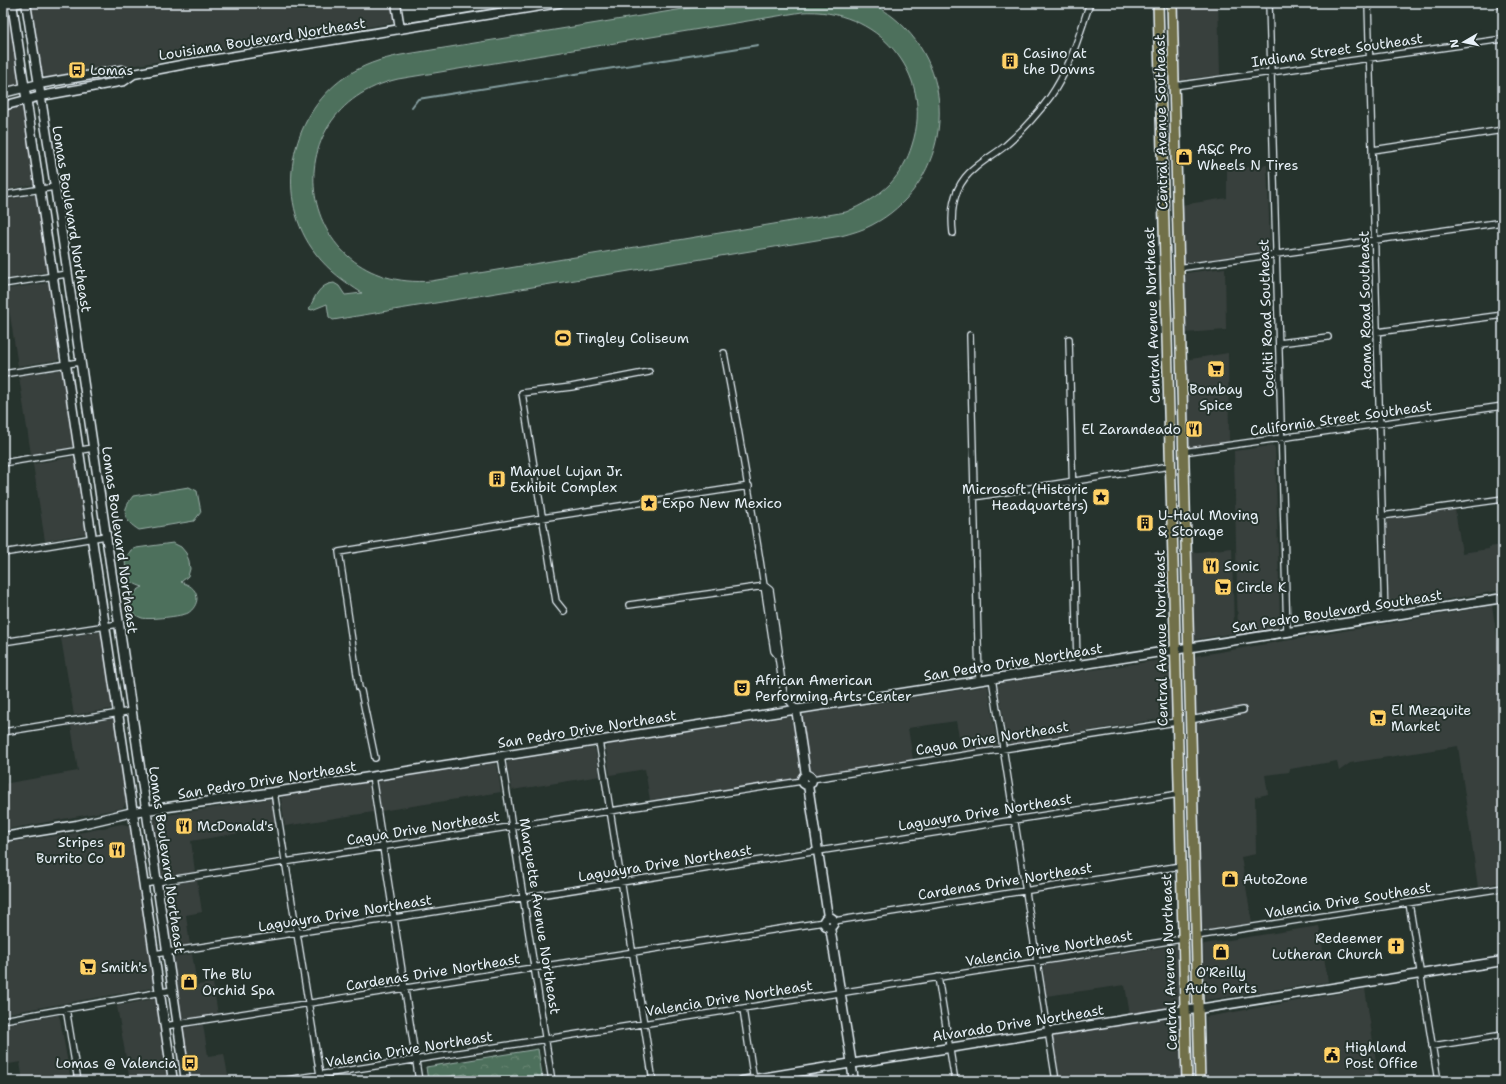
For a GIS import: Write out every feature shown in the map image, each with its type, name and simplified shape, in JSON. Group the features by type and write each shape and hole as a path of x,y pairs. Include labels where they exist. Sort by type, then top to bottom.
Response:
{"main road":[{"name":"Lomas Boulevard Northeast","path":"26,3 55,187 186,1081"},
{"path":"396,3 400,29"},
{"name":"Louisiana Boulevard Northeast","path":"3,106 40,96 124,81 134,74 559,3"},
{"name":"Central Avenue Northeast","path":"1158,3 1176,722 1187,1081"},
{"name":"Central Avenue Southeast","path":"1172,3 1200,1081"},
{"name":"Lomas Boulevard Northeast","path":"12,4 80,450 172,1081"},
{"name":"Louisiana Boulevard Northeast","path":"3,93 39,84 121,70 134,74"},
{"name":"San Pedro Boulevard Southeast","path":"1175,650 1503,598"},
{"name":"San Pedro Drive Northeast","path":"3,837 77,825 133,812 274,792 1077,664 1175,650"},
{"path":"796,709 854,1081"},
{"name":"Alvarado Drive Northeast","path":"742,1081 1048,1031 1503,961"}],"street":[{"path":"3,7 12,4 26,3"},
{"path":"953,233 952,208 955,195 961,183 974,169 1010,142 1034,118 1050,97 1066,69 1090,3"},
{"name":"Cochiti Road Southeast","path":"1269,3 1286,633"},
{"name":"Acoma Road Southeast","path":"1368,3 1376,240 1385,617"},
{"name":"Indiana Street Southeast","path":"1174,86 1503,39"},
{"path":"1373,150 1503,130"},
{"path":"3,195 55,187"},
{"path":"1178,268 1503,222"},
{"path":"3,284 67,274"},
{"path":"1377,332 1503,315"},
{"path":"970,335 979,680"},
{"path":"1279,343 1328,337"},
{"path":"1069,339 1077,664"},
{"path":"724,353 765,586 770,590 784,694 796,709"},
{"path":"3,374 80,362"},
{"path":"564,611 556,601 522,393 572,387 648,372"},
{"name":"California Street Southeast","path":"1183,452 1380,425 1503,406"},
{"path":"3,463 93,448"},
{"path":"974,497 1170,466"},
{"path":"375,758 362,691 359,688 339,552 542,518 748,486"},
{"path":"1382,516 1503,499"},
{"path":"3,553 106,536"},
{"path":"629,604 765,586"},
{"path":"3,642 119,624"},
{"path":"992,678 1056,1081"},
{"path":"1190,720 1243,710"},
{"path":"3,732 132,711"},
{"name":"Cagua Drive Northeast","path":"144,884 1176,722"},
{"path":"599,740 653,1081"},
{"name":"Marquette Avenue Northeast","path":"501,756 552,1081"},
{"path":"372,776 420,1081"},
{"path":"274,792 320,1078"},
{"name":"Laguayra Drive Northeast","path":"154,954 394,918 1179,794"},
{"name":"Cardenas Drive Northeast","path":"165,1026 1180,866"},
{"name":"Valencia Drive Southeast","path":"1196,936 1503,888"},
{"path":"1409,903 1438,1081"},
{"name":"Valencia Drive Northeast","path":"280,1081 320,1078 416,1059 743,1009 1182,939"},
{"path":"938,977 955,1081"},
{"path":"3,1020 173,990"},
{"path":"66,1008 78,1081"},
{"path":"743,1009 754,1080"},
{"path":"1432,1046 1503,1035"}],"shaded area":[{"path":"30,3 391,3 394,21 392,23 143,64 46,77 42,74"},
{"path":"1178,3 1218,3 1220,75 1186,79 1182,81 1178,79"},
{"path":"3,13 8,13 9,15 20,79 19,83 3,88"},
{"path":"23,106 25,109 36,180 34,184 31,185 3,190 3,110"},
{"path":"1267,165 1269,251 1184,263 1181,205 1227,198 1227,170"},
{"path":"36,195 38,197 48,270 46,272 5,279 3,269 3,200"},
{"path":"1225,268 1226,330 1184,333 1182,277 1186,273"},
{"path":"47,283 51,285 62,356 58,360 18,366 6,289"},
{"path":"1228,353 1229,442 1191,447 1188,446 1185,360"},
{"path":"59,370 64,372 74,445 71,447 31,454 19,376"},
{"path":"1274,446 1280,619 1279,627 1238,634 1234,451"},
{"path":"73,457 77,460 87,532 84,534 45,541 33,464"},
{"path":"1455,510 1462,553 1489,549 1489,547 1503,545 1503,590 1389,609 1387,521 1389,519"},
{"path":"1232,548 1234,633 1193,640 1190,553"},
{"path":"1492,606 1503,674 1503,882 1478,887 1458,746 1350,763 1339,771 1337,761 1290,769 1289,772 1265,775 1268,794 1255,797 1256,854 1241,857 1252,923 1206,930 1202,929 1200,926 1193,665 1196,656"},
{"path":"98,632 102,633 113,706 110,709 74,715 61,638"},
{"path":"1162,660 1168,662 1171,667 1171,717 1011,744 1007,741 998,686 1001,683"},
{"path":"987,686 997,744 994,747 962,752 956,721 908,728 913,760 814,775 811,773 802,717 805,714"},
{"path":"788,717 792,720 800,773 800,776 796,778 650,800 645,769 610,775 606,748 608,745"},
{"path":"113,719 115,721 127,801 123,808 3,830 3,784 78,771 71,725"},
{"path":"592,748 595,749 600,776 512,790 507,763 510,761"},
{"path":"495,763 497,765 501,792 381,811 377,784 379,781"},
{"path":"366,783 369,785 373,812 285,826 281,799 282,797"},
{"path":"269,799 272,800 276,827 191,841 195,872 162,877 153,823 156,817"},
{"path":"122,824 127,825 132,830 154,987 3,1014 3,843 84,832"},
{"path":"197,880 202,912 186,915 190,946 172,948 163,886"},
{"path":"1319,926 1328,982 1205,1000 1204,944"},
{"path":"1177,946 1178,948 1179,1006 1176,1008 1170,1007 1130,1015 1125,985 1046,996 1043,965"},
{"path":"192,954 197,985 213,983 218,1015 184,1019 181,1017 173,960 175,957"},
{"path":"1365,989 1379,1081 1205,1081 1206,1017"},
{"path":"152,999 156,1001 168,1081 130,1081 117,1006"},
{"path":"58,1015 71,1081 23,1081 20,1062 3,1065 3,1025"},
{"path":"1180,1017 1181,1081 1060,1081 1053,1039 1054,1036 1136,1022 1141,1023"},
{"path":"203,1025 208,1056 224,1054 229,1081 190,1081 183,1031 185,1028"}],"green space":[{"path":"720,3 872,3 890,14 902,25 924,53 935,79 939,107 937,135 930,162 916,187 897,208 872,225 853,233 333,320 329,317 327,304 312,310 309,309 321,289 334,283 339,286 345,295 362,293 326,266 316,254 303,232 295,209 292,184 293,160 300,136 311,113 326,94 345,77 358,69 401,55","holes":["802,12 829,13 853,20 875,33 893,49 907,70 915,93 917,118 912,145 903,166 894,180 880,193 846,212 431,281 385,277 351,258 327,230 315,195 316,159 329,125 357,97 398,79"]},
{"path":"189,487 197,491 201,512 194,521 139,530 127,519 125,511 133,496"},
{"path":"173,543 181,547 186,553 189,561 190,569 188,576 181,582 194,589 197,598 195,605 192,610 185,614 158,618 142,618 132,612 130,603 134,594 143,587 133,583 128,577 125,559 131,550 136,548"},
{"path":"538,1049 543,1081 428,1081 426,1067"},
{"path":"466,1074 467,1081 434,1081 434,1079"}],"waterway":[{"path":"412,107 418,99 758,45"}],"place":[{"name":"Casino at the Downs","path":"1010,61"},
{"name":"Lomas","path":"77,70"},
{"name":"A&C Pro Wheels N Tires","path":"1184,157"},
{"name":"Tingley Coliseum","path":"563,338"},
{"name":"Bombay Spice","path":"1216,369"},
{"name":"El Zarandeado","path":"1194,429"},
{"name":"Manuel Lujan Jr. Exhibit Complex","path":"497,479"},
{"name":"Microsoft (Historic Headquarters)","path":"1101,497"},
{"name":"Expo New Mexico","path":"649,503"},
{"name":"U-Haul Moving & Storage","path":"1145,523"},
{"name":"Sonic","path":"1211,566"},
{"name":"Circle K","path":"1223,587"},
{"name":"African American Performing Arts Center","path":"742,688"},
{"name":"El Mezquite Market","path":"1378,718"},
{"name":"McDonald's","path":"184,826"},
{"name":"Stripes Burrito Co","path":"117,850"},
{"name":"AutoZone","path":"1230,879"},
{"name":"Redeemer Lutheran Church","path":"1396,946"},
{"name":"O'Reilly Auto Parts","path":"1221,952"},
{"name":"Smith's","path":"88,967"},
{"name":"The Blu Orchid Spa","path":"189,982"},
{"name":"Highland Post Office","path":"1332,1055"},
{"name":"Lomas @ Valencia","path":"190,1063"}]}
